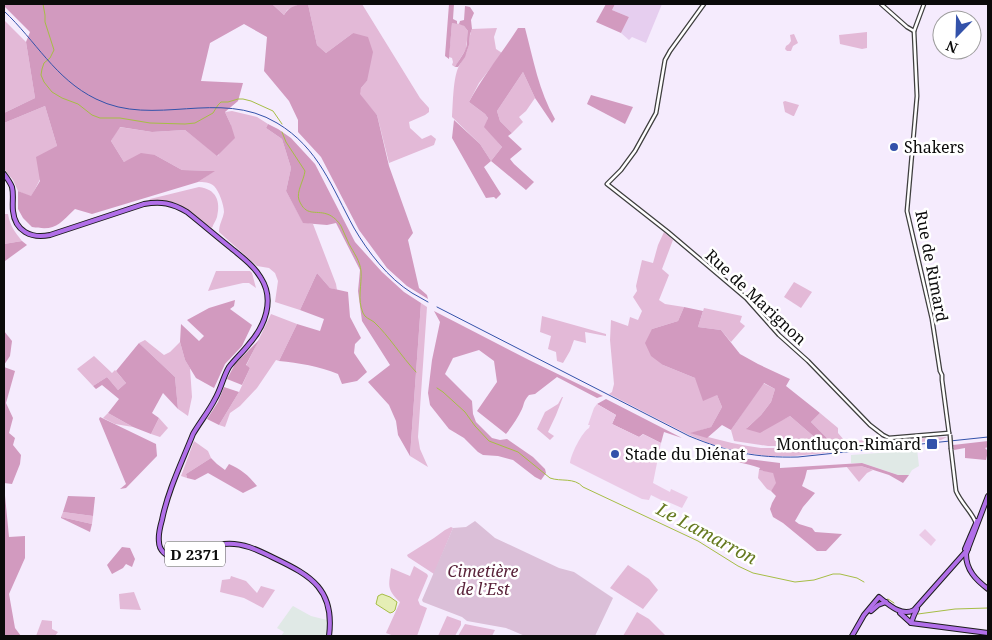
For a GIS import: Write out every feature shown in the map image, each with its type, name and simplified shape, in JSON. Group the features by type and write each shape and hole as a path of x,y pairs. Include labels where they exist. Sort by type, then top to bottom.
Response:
{"main road":[{"name":"D 2371","path":"4,174 10,182 12,189 13,211 16,223 25,232 36,236 53,234 144,204 169,203 187,212 246,260 260,276 268,297 266,315 261,328 231,365 214,400 193,434 164,508 158,541 162,551 168,556 177,559 191,556 218,545 244,545 291,566 307,575 324,594 331,618 329,636"},
{"path":"961,555 988,496"},
{"path":"966,560 976,525"},
{"path":"906,614 914,610 968,549"},
{"path":"961,555 966,560 972,575 988,589"},
{"path":"852,636 862,618 880,597 906,614"},
{"path":"911,623 922,601"},
{"path":"862,618 878,605 886,602"},
{"path":"895,608 911,623 988,633"},
{"path":"900,613 914,615"}],"street":[{"name":"Rue de Marignon","path":"704,4 665,60 657,109 651,121 621,170 607,184 682,243 746,298 779,335 808,361 870,425 883,435 889,438 949,434"},
{"path":"881,4 914,31"},
{"name":"Rue de Rimard","path":"924,4 914,31 917,96 908,211 932,319 942,375 956,491 976,525"}],"shaded area":[{"path":"4,4 272,4 284,15 288,9 294,6 308,4 317,45 326,53 353,33 368,37 373,52 367,81 361,88 360,94 377,115 389,166 413,233 408,240 419,288 427,295 428,299 407,286 387,268 359,230 321,157 298,132 298,120 289,101 264,71 267,37 244,24 210,43 201,81 243,83 238,101 225,112 235,138 217,156 185,130 152,132 120,127 111,141 124,162 141,153 155,155 182,170 215,171 198,182 92,214 75,209 56,226 46,228 32,227 23,218 18,209 18,191 31,196 40,181 36,157 57,146 45,106 4,123 4,113 35,98 26,42 30,32"},
{"path":"272,4 300,4 287,10 284,15"},
{"path":"308,4 362,4 420,98 429,108 429,112 425,115 409,122 410,128 422,139 431,135 436,139 434,145 389,163 377,115 359,94 367,81 353,33 326,53 317,45"},
{"path":"449,4 454,4 453,19 457,21 457,24 452,23 449,59 445,56"},
{"path":"606,4 615,4 612,10 629,17 621,33 596,22"},
{"path":"615,4 662,4 646,43 632,37 629,40 621,33 629,17 612,10"},
{"path":"465,6 470,7 474,13 471,20 472,29 465,57 458,67 455,67 464,53 467,44 468,31 459,24 460,21 464,20"},
{"path":"4,20 26,42 35,98 4,113"},
{"path":"452,23 461,24 468,31 466,49 455,67 452,65 452,58 449,57"},
{"path":"497,28 494,37 496,49 502,53 479,83 469,102 488,118 485,127 502,147 491,161 480,144 452,117 457,71 469,46 472,29"},
{"path":"518,28 525,28 541,86 549,109 555,119 552,123 535,98 523,72 497,111 500,121 512,133 508,136 522,149 510,159 534,182 526,190 491,161 502,147 484,127 488,118 469,102"},
{"path":"867,32 867,48 862,49 840,44 839,35"},
{"path":"794,34 798,43 793,46 791,51 787,51 785,49 791,41 790,35"},
{"path":"523,72 535,98 519,117 523,122 512,133 500,121 497,111"},
{"path":"591,95 633,107 625,124 587,104"},
{"path":"783,102 799,105 794,116 785,112"},
{"path":"45,106 57,146 31,197 18,191 13,180 4,169 4,123"},
{"path":"232,111 257,117 268,124 266,128 282,139 291,168 286,191 303,222 313,224 336,284 337,290 330,288 317,273 300,310 275,302 278,281 275,273 269,268 257,266 219,232 224,212 219,195 216,188 212,185 206,182 198,182 214,171 182,170 155,155 124,162 111,141 119,127 152,132 185,130 218,156 231,125 225,112"},
{"path":"454,120 480,144 491,161 484,167 501,194 496,199 494,197 486,198 452,138"},
{"path":"268,124 291,138 315,164 355,242 382,272 404,292 421,303 410,456 398,435 396,421 389,405 368,382 390,365 362,321 358,291 360,270 336,223 327,225 303,223 286,191 291,168 282,139 266,128"},
{"path":"199,187 210,190 218,201 217,217 212,228 177,204 149,201 150,199"},
{"path":"4,214 8,214 11,225 22,241 4,244"},
{"path":"664,232 673,240 662,269 669,275 659,300 665,304 684,307 678,321 652,329 663,365 695,378 717,395 722,407 711,427 692,433 761,448 790,448 878,439 947,437 941,440 900,444 900,446 794,456 768,456 735,451 711,444 689,435 609,394 612,392 614,384 610,340 611,320 628,326 630,317 638,320 642,311 633,297 637,291 636,286 642,260 653,263"},
{"path":"22,241 27,245 5,261 4,244"},
{"path":"216,271 250,271 256,288 249,283 243,283 208,291"},
{"path":"317,273 330,288 348,292 350,317 361,338 355,344 354,353 367,372 357,381 342,384 338,374 331,371 309,365 279,361 297,324 320,331 324,319 300,310"},
{"path":"794,282 812,292 801,308 784,297"},
{"path":"235,300 234,306 230,309 252,325 242,346 225,364 214,388 196,378 185,360 180,342 181,324 199,341 204,336 187,320 209,308"},
{"path":"421,303 427,307 418,437 420,449 428,467 410,456"},
{"path":"684,307 703,311 698,327 721,330 740,354 790,379 786,386 820,413 811,422 829,440 819,441 790,416 760,433 746,429 771,402 775,389 764,383 731,430 722,425 707,438 690,433 711,427 722,407 717,395 703,401 695,378 663,365 651,356 645,343 652,329 678,321"},
{"path":"704,308 742,316 740,322 745,326 731,342 721,330 698,327"},
{"path":"434,311 603,396 597,398 557,377 535,394 529,395 519,416 506,434 477,411 497,382 494,361 479,350 453,358 445,374 472,401 476,422 492,438 507,439 533,457 545,469 546,473 541,480 513,460 483,455 478,452 464,438 449,429 430,405 428,393 432,360 440,322"},
{"path":"271,314 297,324 279,361 276,360 257,388 240,406 230,413 225,427 219,425 239,392 250,368 246,366"},
{"path":"542,316 606,334 606,336 585,332 586,343 574,340 563,363 557,361 556,352 548,349 551,336 540,332"},
{"path":"4,331 12,341 10,356 4,365"},
{"path":"145,340 164,355 180,342 185,360 190,368 192,397 188,416 178,409 175,377 139,343"},
{"path":"259,340 246,365 250,368 242,385 227,379 235,364"},
{"path":"139,343 175,377 178,409 163,393 152,413 159,418 151,434 133,427 108,413 119,399 102,385 96,389 93,386 107,377 118,390 126,383 116,371"},
{"path":"94,356 112,373 115,370 126,383 118,390 107,377 93,386 77,369"},
{"path":"4,367 15,371 6,403 13,418 9,433 15,438 13,445 21,455 20,464 12,484 4,483"},
{"path":"763,383 775,389 771,402 747,428 790,416 819,441 791,446 768,446 734,441 731,430"},
{"path":"224,387 239,392 219,425 207,419 218,402"},
{"path":"562,397 548,432 554,436 550,440 537,429 545,412 558,404"},
{"path":"606,399 682,438 664,432 661,443 643,434 639,437 612,424 616,415 597,404"},
{"name":"Stade du Diénat","path":"597,404 616,415 612,424 639,437 643,434 661,443 653,483 670,492 671,489 688,497 682,508 651,495 649,500 642,499 570,463 577,444 589,428 590,425 588,425"},
{"path":"108,413 133,427 115,424 103,418"},
{"path":"820,413 838,428 838,433 844,440 829,440 811,422"},
{"path":"100,417 156,444 157,456 126,488 120,489 126,484 99,419"},
{"path":"159,418 168,428 160,437 151,434"},
{"path":"194,441 208,451 211,458 186,474 187,478 181,476"},
{"path":"988,441 988,447 985,448 988,451 986,460 965,458 965,448 954,450 953,445"},
{"path":"917,449 919,466 912,470 909,475 898,475 862,463 851,463 851,455"},
{"path":"719,452 741,458 780,463 780,468 862,463 898,475 909,475 903,483 889,475 861,466 807,470 802,486 815,493 803,507 795,521 812,528 815,532 842,534 826,551 817,551 773,517 770,509 776,496 771,491 776,483 773,473 733,461 718,455"},
{"path":"211,458 225,470 229,464 237,468 257,486 243,493 208,473 195,480 187,478 186,474"},
{"path":"846,466 861,466 873,470 867,473 859,482"},
{"path":"759,470 773,472 777,483 771,491 758,478"},
{"path":"4,485 9,537 25,536 25,558 9,594 15,628 21,636 4,636"},
{"path":"68,496 95,497 93,516 63,512"},
{"path":"63,512 93,516 92,524 61,517"},
{"path":"61,518 92,524 90,532"},
{"path":"451,527 453,528 434,574 408,557 407,555"},
{"path":"925,529 936,540 931,546 919,535"},
{"path":"122,547 130,548 135,559 132,567 126,564 123,568 112,574 107,565"},
{"path":"628,565 649,579 658,590 643,609 610,588"},
{"path":"414,566 428,576 418,600 420,605 427,608 417,636 394,636 386,633 400,602 390,590 391,568 410,576"},
{"path":"231,576 246,581 257,593 261,586 275,590 263,608 244,598 220,592 222,580 230,579"},
{"path":"134,592 141,610 120,609 119,594"},
{"path":"382,594 397,602 393,612 390,613 376,604 378,596"},
{"path":"293,606 311,616 327,620 326,636 281,636 284,632 277,628"},
{"path":"637,612 649,619 666,636 623,636"},
{"path":"447,616 461,621 461,625 455,636 438,636"},
{"path":"42,620 52,621 52,629 58,632 55,636 36,636"},
{"path":"465,624 495,630 492,636 458,636"}],"green space":[{"name":"Cimetière de l’Est","path":"475,521 495,538 559,568 574,572 613,598 595,636 525,636 506,628 467,621 462,617 423,602 422,600 453,528 466,527"}],"waterway":[{"path":"43,4 45,22 54,50 50,58 44,63 42,69 41,75 44,82 52,92 78,104 92,115 100,118 120,118 150,123 195,123 213,113 221,102 243,99 273,111 282,124"},
{"path":"282,132 286,142 305,171 298,197 299,200 308,211 329,215 340,224 360,267 360,297 363,313 374,322 416,372"},
{"name":"Le Lamarron","path":"437,388 465,412 489,441 518,452 550,478 576,482 698,541 753,573 795,582 840,574 857,578 864,582"},
{"name":"Le Lamarron","path":"888,599 894,603"},
{"name":"Le Lamarron","path":"918,614 955,609 988,608"}],"railway":[{"path":"4,11 57,70 82,91 96,99 118,107 141,110 232,109 255,113 277,123 304,144 314,157 331,184 354,228 379,264 403,287 428,302"},
{"path":"437,307 689,436 729,450 755,455 798,457 988,437"}],"place":[{"name":"Shakers","path":"894,147"},
{"name":"Montluçon-Rimard","path":"932,444"},
{"name":"Stade du Diénat","path":"615,454"}]}
